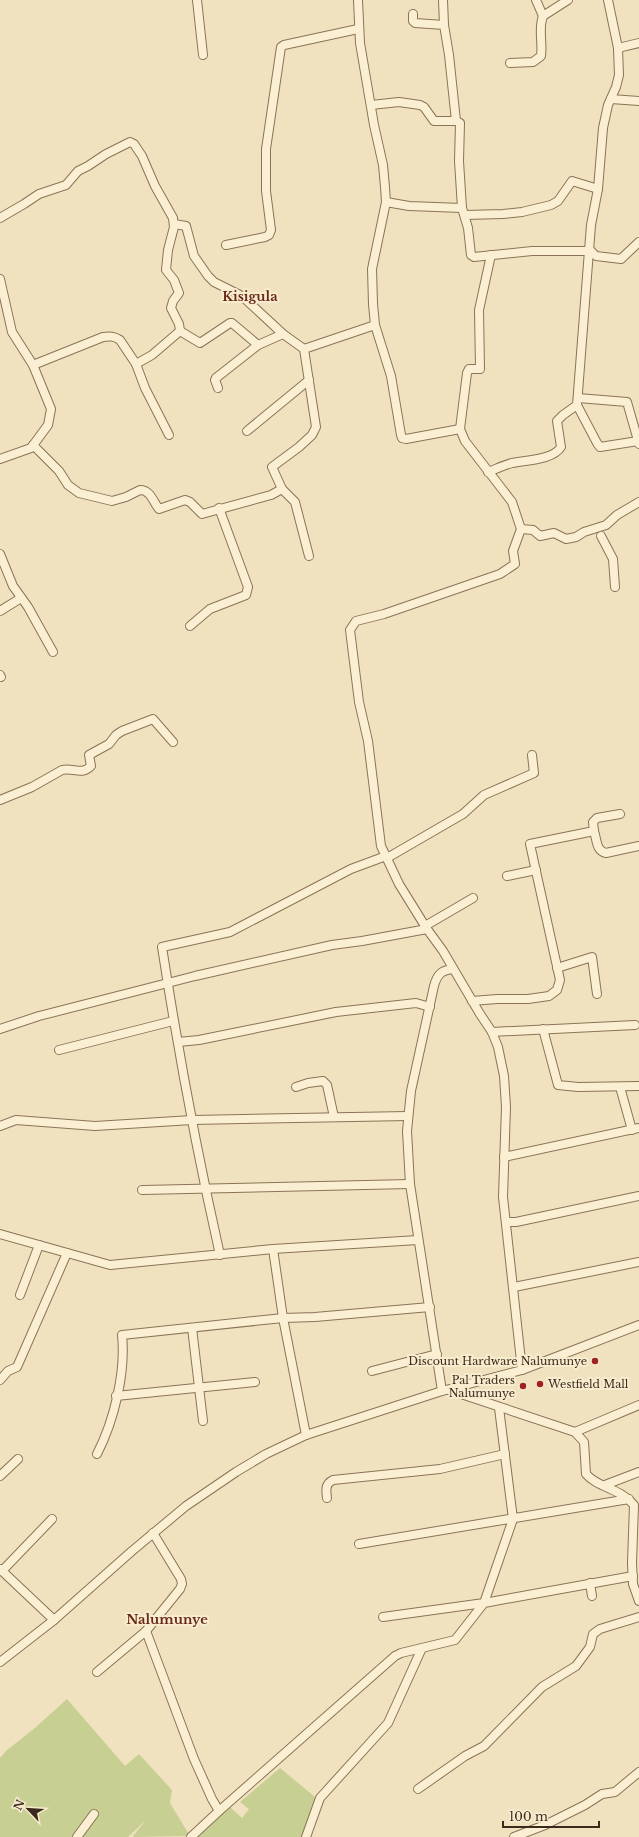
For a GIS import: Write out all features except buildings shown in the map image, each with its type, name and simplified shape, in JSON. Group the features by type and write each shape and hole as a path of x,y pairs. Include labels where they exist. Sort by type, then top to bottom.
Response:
{"street":[{"path":"197,0 203,55"},
{"path":"358,0 358,29 383,165 386,202 372,269 371,281 375,325 391,376 402,438 406,440 460,429"},
{"path":"443,0 444,25 449,55 456,121"},
{"path":"536,0 543,16"},
{"path":"510,63 533,62 541,56 543,44 540,25 543,16 568,0"},
{"path":"488,472 511,463 532,460 558,451 561,446 557,421 577,401 627,402 638,442 600,447 590,430 577,401 591,225 598,189 603,128 619,75 618,48 608,0"},
{"path":"413,14 413,21 415,23 444,25"},
{"path":"226,245 265,237 269,235 271,230 266,191 266,149 281,47 284,45 358,29"},
{"path":"618,48 625,45 639,43"},
{"path":"611,99 639,101"},
{"path":"371,105 410,102 424,107 434,121 456,121 460,123 459,162 464,211 468,228 471,255 474,257 532,251 589,250 596,256 621,259 639,242"},
{"path":"0,218 39,194 66,185 78,171 106,154 130,142 134,144 142,156 155,186 173,218 174,224 168,250 166,270 174,280 179,293 173,301 171,308 179,324 180,331"},
{"path":"386,202 409,206 503,214 522,212 551,205 558,201 572,181 598,189"},
{"path":"174,224 186,226 194,256 214,282 242,296 283,334 304,349 316,427 312,435 299,447 272,467 282,489 295,502 309,556"},
{"path":"473,898 425,926 399,884 381,846 368,741 359,702 350,630 356,621 384,614 500,574 515,564 512,551 521,529 512,502 465,441 460,429 466,373 469,369 480,368 479,310 491,255"},
{"path":"0,279 12,332 32,365 51,409 48,425 31,448 0,459"},
{"path":"180,331 200,343 226,324 232,323 258,345"},
{"path":"304,349 375,325"},
{"path":"136,364 152,355 180,331"},
{"path":"218,388 215,380 216,378 258,345 283,334"},
{"path":"32,365 104,337 111,336 120,340 136,364 145,388 169,435"},
{"path":"247,431 309,380"},
{"path":"33,445 59,471 74,491 86,496 112,501 126,497 140,490 144,490 149,493 159,509 185,500 190,502 202,514 219,508 267,496 282,489"},
{"path":"521,529 533,530 540,536 554,533 566,539 576,537 584,532 606,525 617,515 639,502"},
{"path":"190,626 210,609 246,595 248,587 219,508"},
{"path":"600,536 613,559 615,587"},
{"path":"0,555 13,586 53,652"},
{"path":"0,611 21,598"},
{"path":"0,800 32,787 66,768 80,772 86,770 91,766 89,755 109,744 116,735 122,731 153,719 173,742"},
{"path":"220,1255 205,1190 162,947 230,932 351,868 387,857 463,814 484,795 534,773 532,754"},
{"path":"620,814 597,818 593,822 599,849 601,852 606,853 639,846"},
{"path":"472,1001 528,999 549,996 559,987 560,980 530,844 594,831"},
{"path":"507,876 536,870"},
{"path":"0,1029 39,1016 332,945 427,929 443,951 453,970 492,1032 498,1047 505,1089 506,1113 503,1188 522,1370"},
{"path":"557,968 592,957 597,994"},
{"path":"446,1390 437,1354 410,1184 408,1116 419,1050 437,975 442,972 453,970"},
{"path":"178,1042 199,1040 336,1012 416,1003 430,1007"},
{"path":"59,1050 174,1021"},
{"path":"492,1032 635,1025"},
{"path":"543,1030 558,1085 578,1087 639,1086"},
{"path":"296,1087 323,1080 326,1085 334,1117"},
{"path":"504,1157 636,1129 620,1087"},
{"path":"0,1126 16,1120 94,1126 192,1120 408,1116"},
{"path":"142,1190 205,1190 410,1184"},
{"path":"507,1222 516,1222 639,1196"},
{"path":"0,1234 110,1265 273,1249 418,1240"},
{"path":"20,1295 39,1245"},
{"path":"273,1249 283,1318 306,1435"},
{"path":"0,1380 8,1371 17,1367 68,1253"},
{"path":"514,1287 639,1262"},
{"path":"97,1454 107,1434 116,1396 123,1360 122,1335 283,1318 315,1317 430,1307"},
{"path":"0,1662 54,1620 186,1506 236,1472 266,1454 306,1435 446,1390 522,1370 639,1325"},
{"path":"192,1328 198,1389 203,1421"},
{"path":"372,1371 437,1354"},
{"path":"116,1396 198,1389 255,1382"},
{"path":"446,1390 575,1432 584,1442 586,1474 590,1478 629,1499 634,1505 632,1557 633,1584 639,1601"},
{"path":"575,1432 639,1405"},
{"path":"191,1837 395,1656 401,1653 455,1640 484,1603 513,1519 499,1408"},
{"path":"327,1498 326,1488 329,1482 333,1480 440,1468 505,1454"},
{"path":"0,1476 18,1459"},
{"path":"605,1485 639,1472"},
{"path":"359,1544 629,1499"},
{"path":"52,1519 1,1570 54,1620"},
{"path":"97,1672 146,1631 180,1589 182,1584 181,1579 153,1533"},
{"path":"383,1616 484,1603 633,1576"},
{"path":"590,1583 592,1596"},
{"path":"418,1789 465,1756 484,1746 542,1687 576,1666 590,1647 593,1634 600,1629 639,1617"},
{"path":"146,1631 194,1759 212,1799 220,1811"},
{"path":"306,1837 320,1798 388,1723 422,1648"},
{"path":"514,1837 545,1825 585,1805 602,1794 615,1792 639,1772"},
{"path":"76,1837 94,1814"}],"green space":[{"path":"67,1699 125,1766 139,1754 172,1790 170,1803 190,1836 134,1837 133,1836 146,1820 128,1837 0,1837 0,1758 6,1751"},
{"path":"280,1768 315,1797 302,1837 197,1837 230,1807 242,1818 249,1809 240,1802"}],"place":[{"name":"Discount Hardware Nalumunye","path":"595,1361"},
{"name":"Westfield Mall","path":"540,1384"},
{"name":"Pal Traders Nalumunye","path":"523,1386"}],"district":[{"name":"Kisigula","path":"250,296"},
{"name":"Nalumunye","path":"167,1619"}]}
